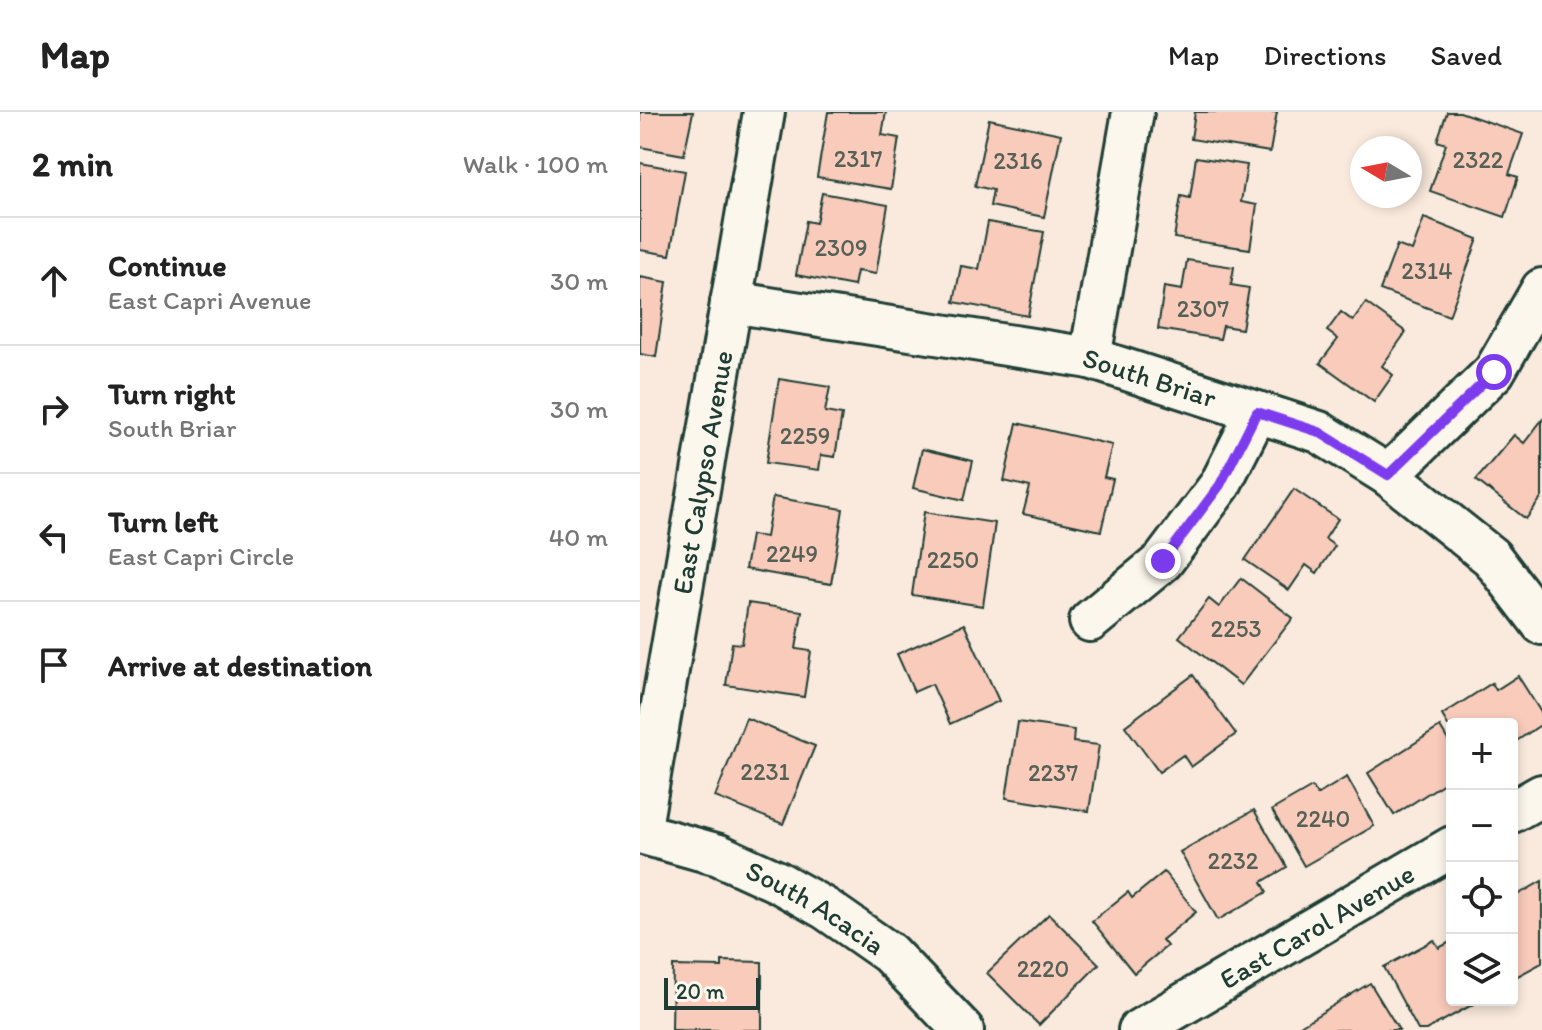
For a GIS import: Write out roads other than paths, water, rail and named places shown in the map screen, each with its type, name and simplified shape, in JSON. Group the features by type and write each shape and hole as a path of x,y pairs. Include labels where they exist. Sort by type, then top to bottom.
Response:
{"street":[{"name":"East Calypso Avenue","path":"640,833 764,112"},
{"path":"1090,358 1133,112"},
{"path":"1388,475 1494,372 1542,289"},
{"name":"South Briar","path":"731,302 1090,358 1319,432 1388,475 1491,557 1542,624"},
{"path":"1090,621 1163,561 1220,485 1257,412"},
{"path":"1518,809 1542,795"},
{"name":"South Acacia","path":"640,833 719,855 778,882 826,909 889,953 963,1030"},
{"name":"East Carol Avenue","path":"1139,1030 1446,851"}]}
